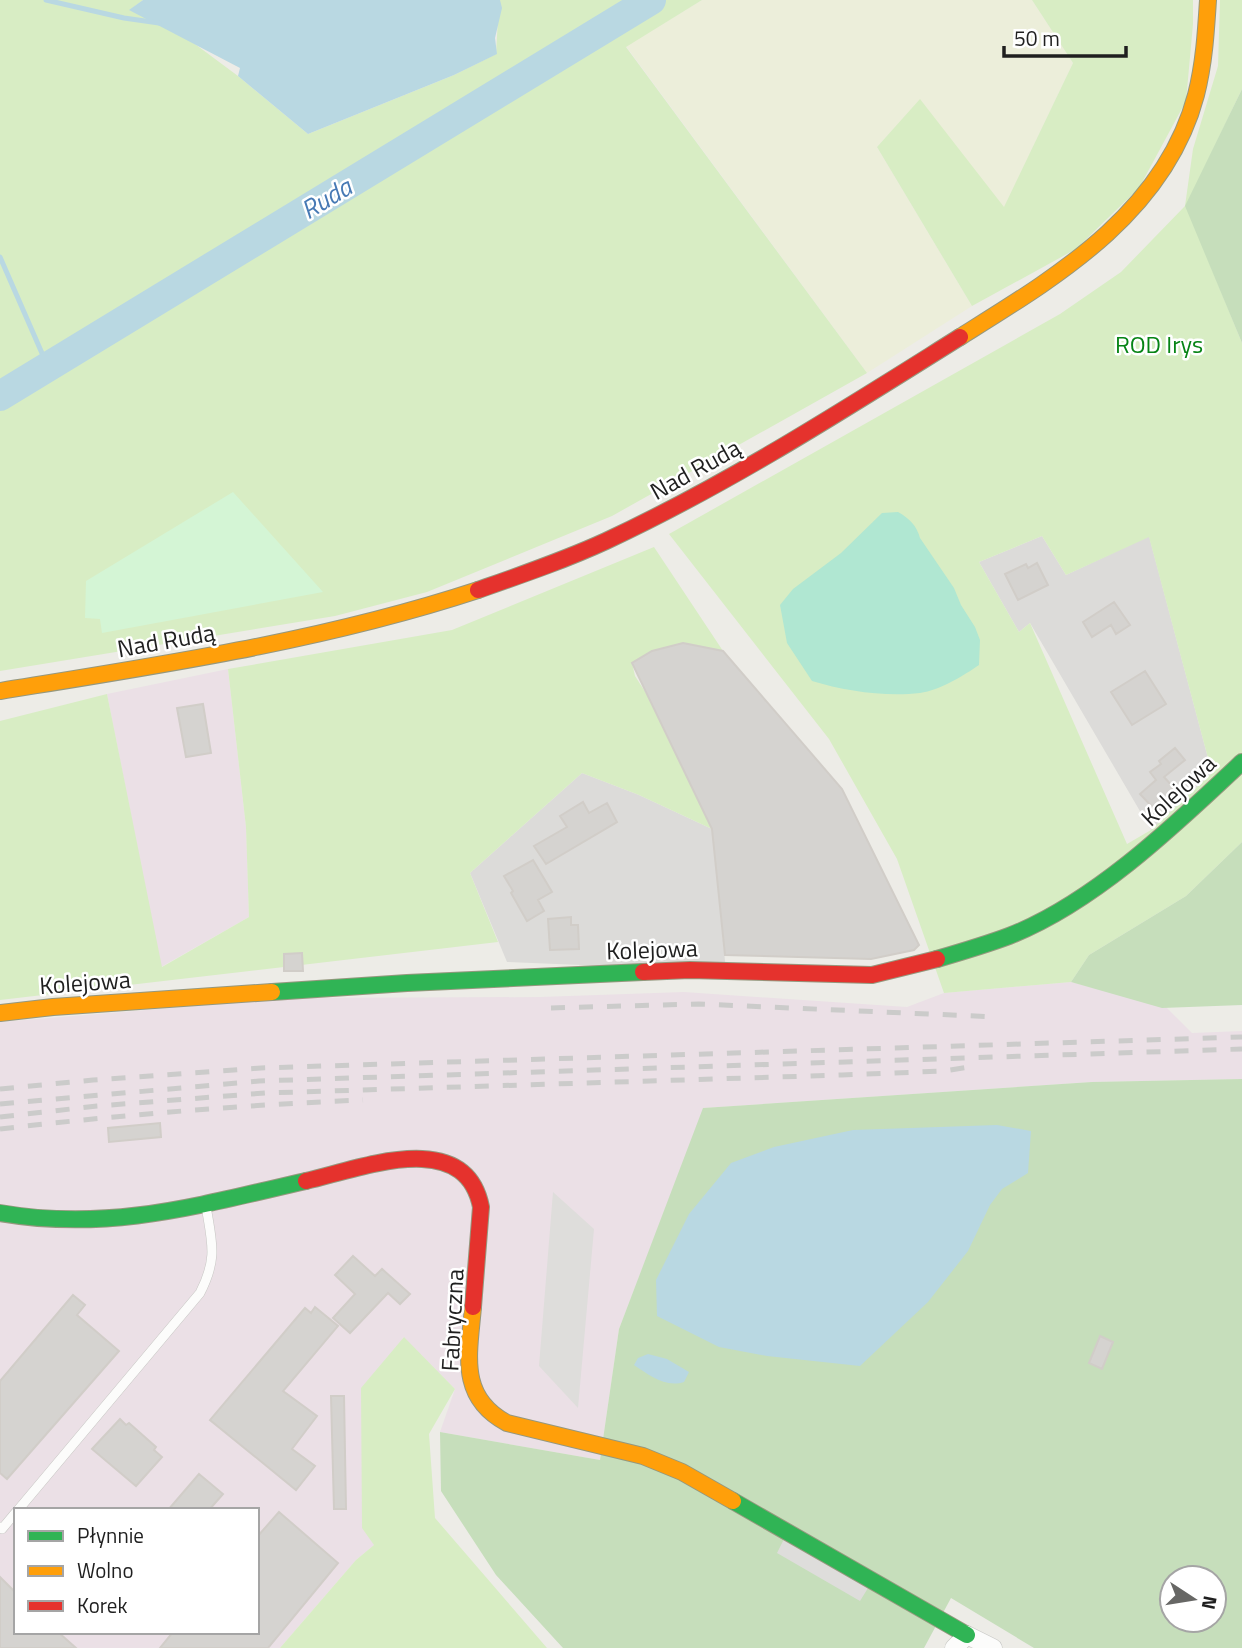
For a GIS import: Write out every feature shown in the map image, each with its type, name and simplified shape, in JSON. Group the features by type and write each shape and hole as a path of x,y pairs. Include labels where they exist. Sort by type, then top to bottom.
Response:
{"street":[{"name":"Nad Rudą","path":"0,691 246,650 317,635 478,591 627,531 740,471 1042,286 1111,234 1157,181 1184,129 1194,103 1203,63 1208,0"},
{"name":"Kolejowa","path":"0,1013 407,983 663,971 872,975 919,965 1010,936 1075,902 1169,831 1242,762"},
{"name":"Fabryczna","path":"0,1213 41,1220 107,1222 152,1216 403,1158 430,1158 450,1164 472,1182 481,1207 469,1355 470,1382 479,1401 492,1415 507,1423 643,1455 682,1472 967,1635"},
{"path":"954,1648 967,1635 993,1648"}],"lane":[{"path":"20,1508 200,1293 210,1273 213,1250 206,1204"},
{"path":"0,1527 2,1529 14,1515"}],"shaded area":[{"path":"1042,536 1066,575 1149,536 1212,773 1151,830 1030,623 1019,632 979,562"},
{"path":"228,669 246,827 249,917 161,967 107,694"},
{"path":"582,773 639,795 712,829 726,971 507,962 470,873"},
{"path":"1071,982 1166,1007 1192,1033 1242,1031 1242,1079 1092,1082 704,1108 619,1329 600,1460 440,1432 455,1389 403,1337 374,1545 356,1560 280,1648 0,1648 0,1022 293,998 540,997 684,992 907,1007 944,993"},
{"path":"553,1192 594,1229 578,1408 539,1366"},
{"path":"784,1539 868,1588 860,1601 777,1553"}],"green space":[{"path":"0,0 143,0 130,10 168,24 238,76 308,134 454,75 496,54 499,0 702,0 626,47 867,373 612,516 427,592 335,616 0,671"},
{"path":"702,0 1032,0 1073,63 1004,208 920,100 877,147 972,306 867,373 626,46"},
{"path":"1032,0 1193,0 1186,101 1139,188 1076,249 972,306 877,147 920,99 1004,207 1073,63"},
{"name":"ROD Irys","path":"1220,0 1242,0 1242,89 1186,206 1242,343 1242,842 1186,896 1089,955 1071,982 944,993 897,859 829,739 669,534 1060,314 1121,272 1185,206 1193,149 1218,66","holes":["1042,536 1066,575 1149,537 1212,773 1151,830 1127,844 1030,623 1019,632 979,562"]},
{"path":"1242,89 1242,343 1185,206"},
{"path":"233,492 323,592 102,633 100,619 85,618 86,581"},
{"path":"898,512 915,526 975,627 980,640 979,665 943,686 920,693 865,692 812,681 787,643 780,605 793,589 841,553 882,513"},
{"path":"654,547 723,651 683,643 652,651 632,663 635,676 653,704 712,829 639,795 582,773 470,873 498,942 0,1000 0,721 107,694 162,967 249,917 246,827 228,669 452,630"},
{"path":"1242,842 1242,1005 1162,1008 1071,982 1089,955 1186,896"},
{"path":"1242,1079 1242,1648 1034,1648 951,1598 924,1648 563,1648 496,1575 441,1491 440,1432 600,1460 619,1329 703,1108 1092,1082"},
{"path":"404,1337 455,1389 429,1434 435,1518 547,1648 280,1648 356,1560 374,1545 362,1528 361,1388"}],"water":[{"path":"143,0 500,0 502,8 495,38 497,54 454,75 308,134 238,76 240,68 129,10"},
{"path":"997,1125 1031,1131 1028,1173 1002,1189 990,1205 968,1251 928,1302 860,1366 767,1356 719,1347 657,1316 656,1280 689,1214 731,1163 774,1147 853,1130"},
{"path":"648,1354 667,1359 689,1372 684,1382 664,1382 634,1365 638,1358"}],"building":[{"path":"1037,563 1048,585 1018,600 1005,574 1026,564 1028,568"},
{"path":"1114,602 1130,625 1116,634 1111,625 1092,637 1083,622"},
{"path":"683,643 723,651 842,789 919,945 914,950 871,959 725,955 712,829 632,663 652,651"},
{"path":"1145,671 1166,704 1132,725 1111,692"},
{"path":"203,704 211,753 186,757 177,708"},
{"path":"1175,748 1185,760 1164,777 1174,788 1169,792 1173,796 1156,811 1140,794 1156,780 1150,772"},
{"path":"583,802 589,813 607,803 617,822 546,864 534,846 567,827 560,816"},
{"path":"533,860 552,892 538,900 544,911 527,921 504,876"},
{"path":"571,917 571,925 578,925 579,949 550,950 548,919"},
{"path":"302,953 303,971 284,971 284,954"},
{"path":"160,1123 161,1137 109,1142 108,1128"},
{"path":"353,1256 375,1276 382,1269 410,1294 400,1304 388,1293 350,1333 333,1318 355,1294 335,1275"},
{"path":"73,1295 85,1305 77,1315 119,1351 7,1479 0,1473 0,1381"},
{"path":"315,1307 338,1326 283,1391 317,1416 292,1449 315,1466 296,1490 210,1420 305,1308 311,1313"},
{"path":"1100,1336 1113,1342 1102,1369 1089,1363"},
{"path":"331,1396 344,1396 346,1509 334,1509"},
{"path":"120,1419 126,1425 129,1423 156,1447 154,1450 162,1457 136,1486 92,1449"},
{"path":"199,1474 223,1494 211,1508 170,1508"},
{"path":"279,1512 338,1563 268,1648 160,1648 171,1634 259,1634 259,1535"},
{"path":"0,1577 14,1591 14,1634 60,1634 76,1648 0,1648"}],"waterway":[{"path":"46,0 159,23"},
{"name":"Ruda","path":"0,396 651,0"},
{"path":"0,257 48,367"}],"railway":[{"path":"551,1008 699,1004 998,1017"},
{"path":"0,1089 261,1068 1242,1037"},
{"path":"0,1104 259,1081 1242,1049"},
{"path":"0,1117 97,1106 265,1093 842,1075 944,1071 969,1067"},
{"path":"0,1129 181,1111 363,1100"}],"traffic: fast":[{"path":"937,959 1009,936 1072,904 1162,836 1242,762"},
{"path":"272,992 643,972"},
{"path":"0,1213 40,1218 117,1218 192,1207 306,1181"},
{"path":"733,1501 967,1635"}],"traffic: slow":[{"path":"960,337 1069,265 1133,208 1160,174 1181,137 1196,95 1203,60 1208,0"},
{"path":"0,691 301,638 361,624 478,590"},
{"path":"0,1013 272,992"},
{"path":"473,1307 470,1373 480,1401 491,1412 507,1423 643,1456 682,1472 733,1501"}],"traffic: jam":[{"path":"478,590 590,548 652,519 786,444 960,337"},
{"path":"643,972 690,970 872,975 937,959"},
{"path":"306,1181 407,1159 433,1160 454,1167 471,1182 481,1207 473,1307"}]}
